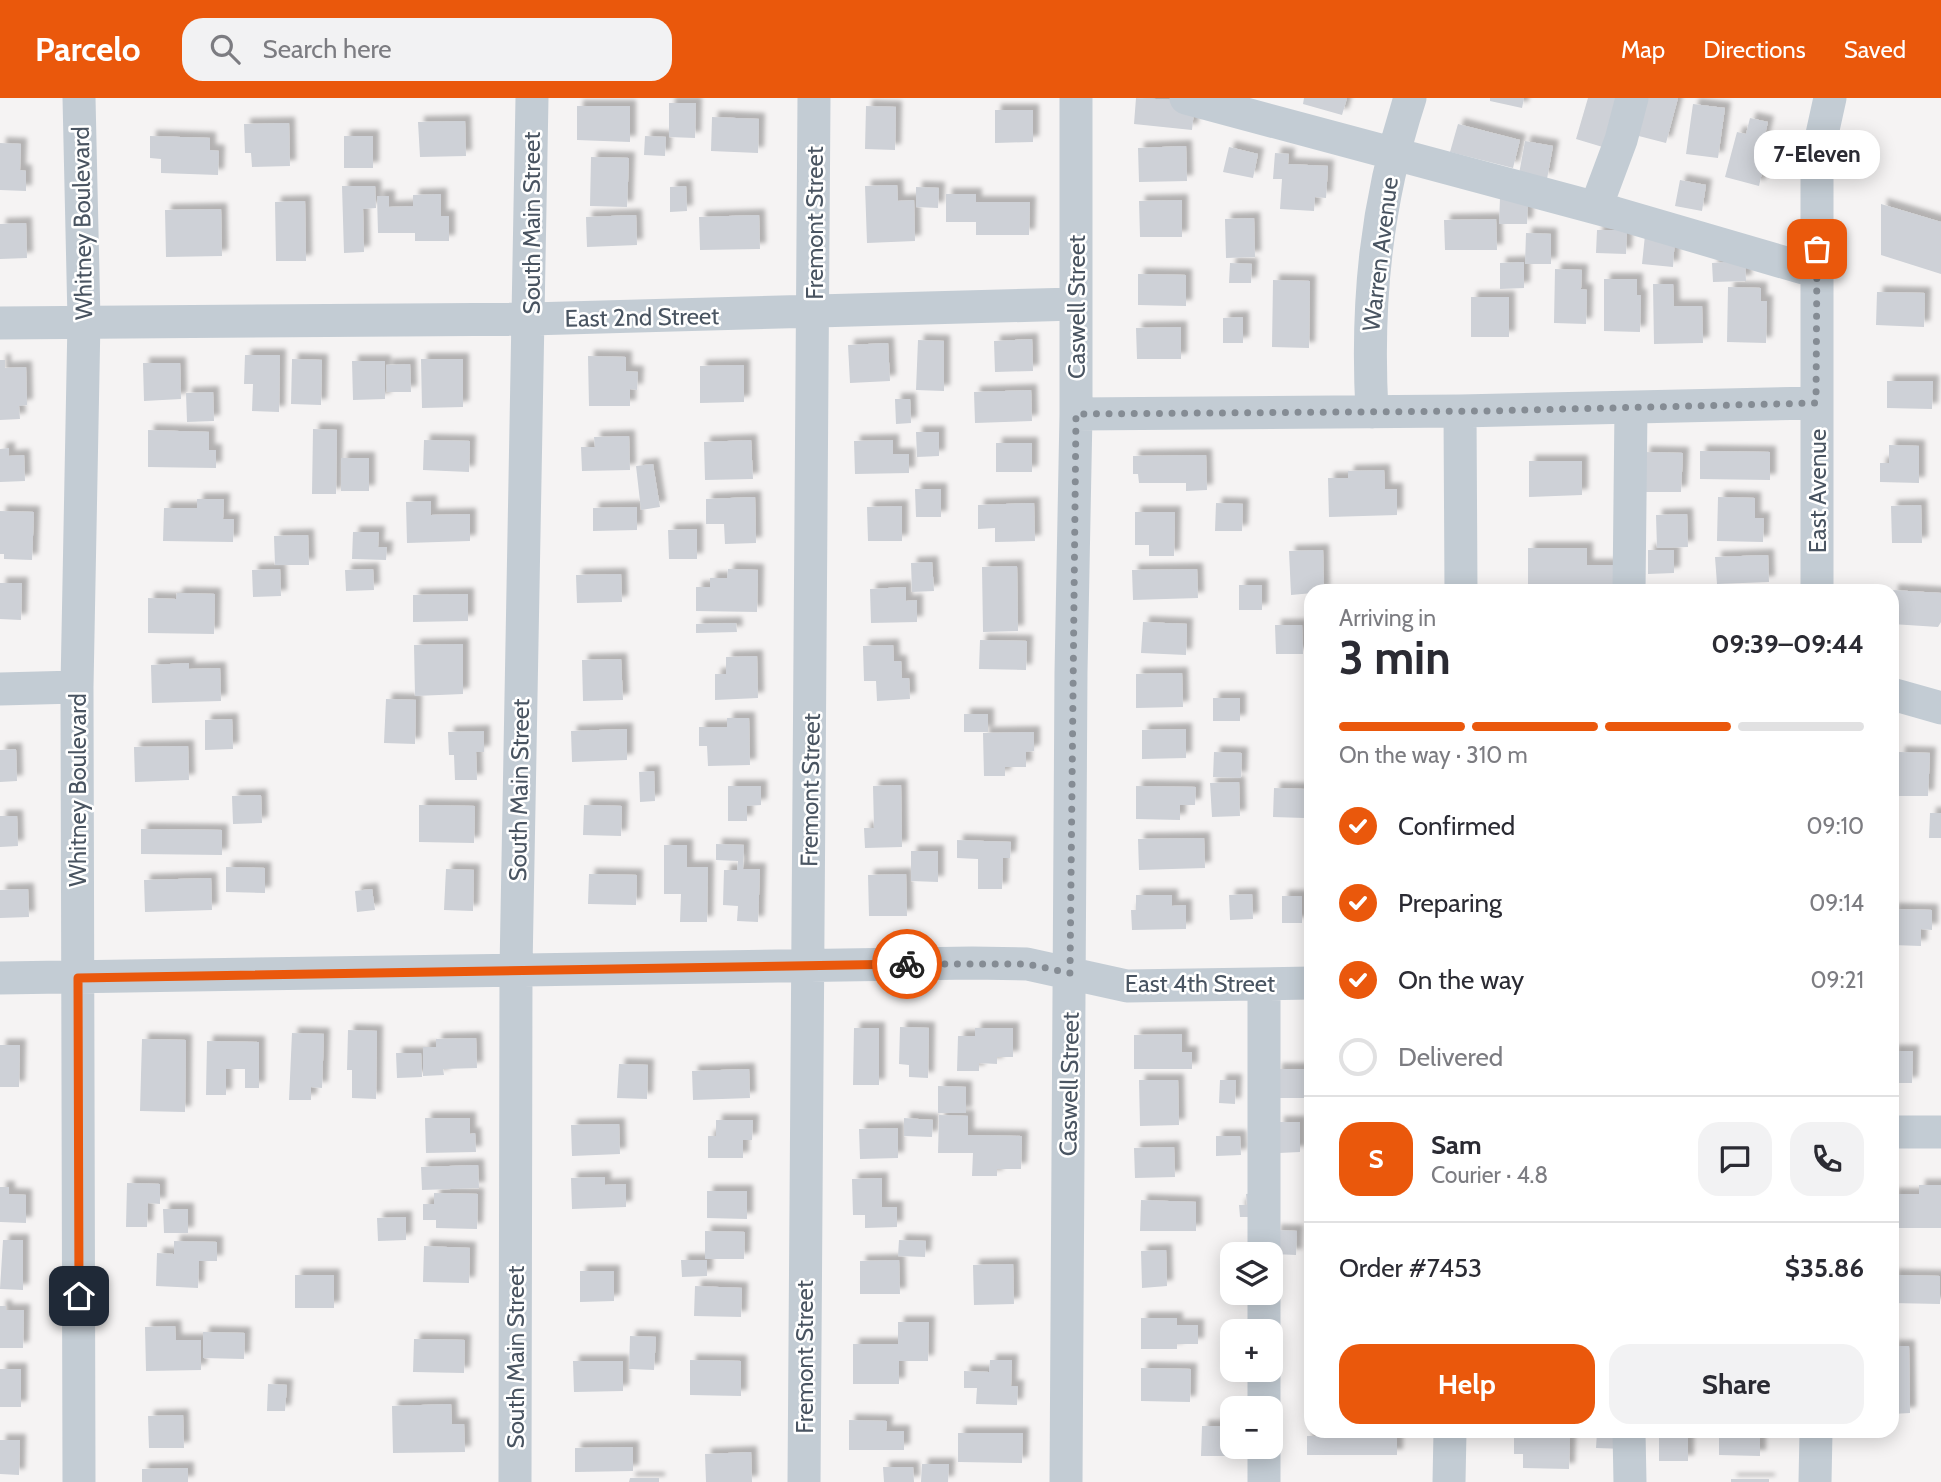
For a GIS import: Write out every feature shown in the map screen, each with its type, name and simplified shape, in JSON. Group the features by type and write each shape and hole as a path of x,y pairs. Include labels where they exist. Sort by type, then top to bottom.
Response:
{"street":[{"name":"Whitney Boulevard","path":"79,98 84,320 77,687 79,1482"},
{"name":"South Main Street","path":"515,1482 516,969 532,98"},
{"name":"Fremont Street","path":"804,1482 814,98"},
{"name":"Caswell Street","path":"1066,1482 1076,414 1076,98"},
{"path":"1186,98 1596,207 1817,272"},
{"name":"Warren Avenue","path":"1372,412 1369,304 1380,220 1394,152 1410,98"},
{"path":"1596,207 1632,98"},
{"name":"East Avenue","path":"1817,584 1817,158 1830,98"},
{"name":"East 2nd Street","path":"0,323 84,320 530,319 1074,304"},
{"path":"1076,414 1461,411 1816,403"},
{"path":"1629,584 1631,408"},
{"path":"1461,411 1461,584"},
{"path":"0,689 77,687"},
{"path":"1899,696 1941,708"},
{"name":"East 4th Street","path":"0,978 1027,964 1127,986 1304,983"},
{"path":"1264,985 1264,1242"},
{"path":"1899,1132 1941,1132"},
{"path":"1449,1482 1450,1438"},
{"path":"1629,1438 1630,1482"},
{"path":"1815,1482 1816,1438"},
{"path":"1264,1459 1264,1482"}],"building":[{"path":"1136,98 1195,101 1192,130 1134,124"},
{"path":"1304,98 1347,98 1342,115 1303,104"},
{"path":"1490,98 1524,98 1522,108 1490,101"},
{"path":"1588,98 1621,98 1606,148 1576,139"},
{"path":"1640,98 1678,98 1666,143 1631,134"},
{"path":"669,103 696,103 695,138 669,137"},
{"path":"1693,104 1725,108 1718,158 1686,154"},
{"path":"577,106 630,106 630,142 577,140"},
{"path":"866,106 896,107 895,150 865,149"},
{"path":"995,110 1033,110 1033,142 995,143"},
{"path":"712,117 759,119 758,153 711,151"},
{"path":"1750,118 1768,122 1764,139 1769,141 1759,186 1725,177 1737,132 1746,134"},
{"path":"465,121 466,156 420,157 418,122"},
{"path":"289,123 290,166 252,167 251,153 245,153 244,124"},
{"path":"1458,124 1520,140 1513,168 1450,152"},
{"path":"150,136 210,138 210,150 219,151 218,175 161,173 161,159 150,158"},
{"path":"344,136 373,136 373,168 344,168"},
{"path":"645,136 666,137 665,156 644,155"},
{"path":"1525,141 1553,146 1547,179 1519,174"},
{"path":"0,143 21,144 20,170 26,171 26,191 0,190"},
{"path":"1186,146 1187,181 1139,182 1138,148"},
{"path":"1229,147 1258,154 1253,178 1223,172"},
{"path":"1275,153 1289,154 1288,164 1328,166 1326,198 1315,197 1314,211 1280,209 1282,179 1273,179"},
{"path":"591,157 629,158 627,207 590,206"},
{"path":"1680,180 1706,185 1702,211 1675,206"},
{"path":"897,185 898,201 914,200 915,241 867,243 865,186"},
{"path":"342,186 375,186 376,208 363,209 364,252 344,253"},
{"path":"686,186 687,211 670,212 670,187"},
{"path":"916,187 939,188 938,208 916,207"},
{"path":"441,194 441,216 449,216 449,241 415,241 415,233 378,233 377,196 389,196 389,207 413,206 413,195"},
{"path":"946,194 976,194 976,202 1030,202 1029,235 976,235 976,222 946,222"},
{"path":"1500,198 1528,199 1527,224 1499,224"},
{"path":"1182,200 1182,237 1140,237 1139,201"},
{"path":"305,201 306,261 276,261 275,202"},
{"path":"1881,204 1941,222 1941,274 1881,255"},
{"path":"221,209 222,256 166,257 165,210"},
{"path":"636,215 637,245 587,247 586,217"},
{"path":"759,215 760,249 700,250 699,217"},
{"path":"1254,218 1255,257 1226,258 1225,219"},
{"path":"1496,219 1497,250 1445,250 1444,220"},
{"path":"26,223 27,258 0,259 0,224"},
{"path":"1597,230 1627,230 1626,254 1596,253"},
{"path":"1526,233 1551,234 1551,264 1525,264"},
{"path":"1645,235 1675,237 1673,267 1642,264"},
{"path":"1745,261 1746,281 1713,282 1712,263"},
{"path":"1524,262 1524,288 1500,289 1500,263"},
{"path":"1230,263 1252,264 1251,283 1229,283"},
{"path":"1555,269 1582,270 1581,289 1587,290 1586,324 1554,323"},
{"path":"1138,274 1186,275 1186,306 1138,305"},
{"path":"1604,279 1637,279 1637,295 1641,295 1640,332 1604,331"},
{"path":"1273,280 1310,281 1309,348 1272,347"},
{"path":"1653,284 1673,284 1674,306 1702,306 1703,343 1654,344"},
{"path":"1728,287 1761,288 1761,301 1767,301 1766,343 1727,342"},
{"path":"1877,292 1925,293 1924,327 1876,325"},
{"path":"1471,297 1509,297 1509,337 1471,337"},
{"path":"1243,317 1243,343 1223,343 1223,318"},
{"path":"1181,327 1181,359 1137,359 1136,328"},
{"path":"1032,339 1033,371 995,372 994,341"},
{"path":"918,340 944,341 944,391 916,390"},
{"path":"888,343 890,381 850,383 848,345"},
{"path":"245,355 280,355 279,412 252,411 253,384 244,384"},
{"path":"588,356 626,357 626,371 638,372 637,390 630,389 630,406 589,406"},
{"path":"292,359 322,360 321,405 291,404"},
{"path":"421,359 463,359 463,407 422,408"},
{"path":"0,360 5,360 5,368 26,367 27,405 19,406 20,419 0,420"},
{"path":"352,361 385,361 385,399 353,400"},
{"path":"143,363 180,363 181,399 144,401"},
{"path":"410,364 411,392 387,392 386,365"},
{"path":"744,365 744,402 700,403 700,366"},
{"path":"1887,381 1933,381 1932,409 1887,408"},
{"path":"1031,390 1032,421 975,423 974,392"},
{"path":"213,392 214,421 187,422 186,393"},
{"path":"895,399 910,399 911,423 896,424"},
{"path":"313,429 337,430 336,494 312,494"},
{"path":"148,430 209,432 209,450 216,450 216,468 148,467"},
{"path":"916,432 939,432 939,456 917,457"},
{"path":"629,436 630,470 582,471 581,447 595,447 594,437"},
{"path":"424,440 470,441 469,472 423,470"},
{"path":"751,440 753,479 705,480 704,442"},
{"path":"893,440 893,454 909,454 909,473 855,474 854,441"},
{"path":"996,443 1032,443 1032,472 996,472"},
{"path":"1889,445 1919,446 1919,483 1880,482 1880,463 1889,463"},
{"path":"9,448 9,456 24,455 25,481 0,482 0,449"},
{"path":"1700,451 1770,452 1770,480 1700,479"},
{"path":"1644,452 1683,453 1681,492 1643,492"},
{"path":"1206,455 1207,490 1186,491 1186,483 1139,483 1138,474 1133,474 1133,456"},
{"path":"341,458 369,458 369,491 341,491"},
{"path":"1529,461 1582,461 1582,495 1529,497"},
{"path":"653,464 660,507 641,510 636,466"},
{"path":"1384,470 1385,489 1397,489 1397,515 1329,517 1328,478 1348,478 1348,471"},
{"path":"915,489 941,489 941,517 916,517"},
{"path":"755,497 756,543 725,544 724,524 706,524 706,499"},
{"path":"1718,497 1755,498 1755,518 1764,518 1763,542 1717,541"},
{"path":"197,499 224,499 223,519 234,519 233,542 163,541 164,508 197,508"},
{"path":"431,501 431,515 470,514 470,541 407,543 406,502"},
{"path":"1034,503 1035,541 995,542 995,528 978,529 978,505"},
{"path":"1216,503 1243,504 1242,531 1215,531"},
{"path":"1921,505 1922,543 1892,543 1891,506"},
{"path":"902,506 902,541 868,541 867,507"},
{"path":"637,507 637,530 593,531 593,508"},
{"path":"0,511 34,512 32,560 4,559 4,554 0,554"},
{"path":"1135,512 1175,512 1174,556 1149,556 1149,545 1135,545"},
{"path":"1687,514 1688,547 1657,548 1656,515"},
{"path":"697,529 697,559 669,559 668,530"},
{"path":"353,532 379,532 378,547 387,547 386,560 352,559"},
{"path":"308,535 309,565 275,565 274,536"},
{"path":"1528,548 1587,548 1587,565 1614,565 1614,584 1528,584"},
{"path":"1323,550 1324,584 1304,584 1304,594 1291,595 1289,551"},
{"path":"1648,550 1674,550 1674,573 1648,574"},
{"path":"1768,555 1769,582 1717,584 1715,557"},
{"path":"932,562 934,591 912,592 911,563"},
{"path":"1017,566 1018,631 983,632 982,567"},
{"path":"280,569 281,596 253,597 252,570"},
{"path":"373,569 374,590 346,591 345,570"},
{"path":"728,569 758,570 757,612 696,611 696,587 710,587 710,578 727,578"},
{"path":"1197,569 1198,598 1133,600 1132,570"},
{"path":"621,574 622,602 577,603 576,575"},
{"path":"0,583 22,583 21,620 0,619"},
{"path":"1239,585 1262,585 1262,610 1239,610"},
{"path":"906,587 906,601 917,600 917,622 871,623 870,589"},
{"path":"1899,590 1941,593 1941,622 1938,627 1899,624"},
{"path":"177,593 215,594 214,634 148,633 148,598 176,599"},
{"path":"468,594 468,621 413,622 413,595"},
{"path":"1143,622 1187,624 1186,655 1141,653"},
{"path":"736,623 737,632 696,633 696,624"},
{"path":"1275,625 1302,625 1303,654 1276,654"},
{"path":"980,640 1027,641 1026,670 979,669"},
{"path":"463,644 463,694 415,696 414,645"},
{"path":"893,645 894,661 901,661 902,678 909,678 910,699 877,701 876,681 864,681 863,646"},
{"path":"757,656 758,698 715,700 715,674 726,674 726,657"},
{"path":"621,659 623,700 583,701 582,660"},
{"path":"189,663 189,669 220,668 221,701 152,703 151,665"},
{"path":"1182,673 1183,707 1136,708 1136,674"},
{"path":"1213,698 1240,698 1240,721 1213,721"},
{"path":"386,699 416,700 415,744 384,743"},
{"path":"964,714 988,714 988,732 964,732"},
{"path":"727,718 749,718 750,765 708,766 707,746 699,746 699,727 727,727"},
{"path":"232,719 233,749 205,750 205,720"},
{"path":"627,729 627,760 572,762 571,731"},
{"path":"1186,729 1186,758 1142,759 1142,730"},
{"path":"484,731 484,752 476,752 477,780 455,780 454,755 449,755 448,732"},
{"path":"1034,732 1034,751 1026,752 1026,767 1005,767 1005,776 984,776 983,733"},
{"path":"188,746 189,780 135,782 134,747"},
{"path":"16,749 17,781 0,782 0,750"},
{"path":"1214,752 1242,753 1241,778 1213,777"},
{"path":"1899,752 1930,753 1928,796 1899,796"},
{"path":"654,771 655,801 640,802 639,772"},
{"path":"1239,782 1240,816 1212,817 1210,783"},
{"path":"901,785 902,847 865,848 864,828 874,828 873,786"},
{"path":"728,786 761,786 761,805 747,806 747,821 728,821"},
{"path":"1136,786 1196,787 1195,805 1180,805 1180,820 1136,819"},
{"path":"1274,788 1304,789 1304,818 1273,817"},
{"path":"261,795 262,823 233,824 232,796"},
{"path":"419,805 475,806 474,843 419,842"},
{"path":"584,805 622,806 621,836 583,835"},
{"path":"1930,813 1941,813 1941,838 1929,838"},
{"path":"0,816 17,816 18,846 0,847"},
{"path":"141,829 222,830 222,855 141,854"},
{"path":"1204,838 1205,868 1139,870 1138,839"},
{"path":"957,840 1011,842 1010,858 1003,858 1002,889 978,889 978,859 957,858"},
{"path":"716,844 744,845 743,869 760,869 758,922 737,921 738,906 723,905 724,870 737,870 738,861 716,860"},
{"path":"664,845 687,845 687,867 708,867 707,922 680,922 681,894 664,894"},
{"path":"911,851 938,851 938,882 911,881"},
{"path":"226,867 265,868 265,893 226,892"},
{"path":"446,869 474,870 473,911 444,910"},
{"path":"589,874 637,875 636,905 588,904"},
{"path":"906,874 907,916 869,916 868,875"},
{"path":"211,878 212,910 145,912 144,880"},
{"path":"28,889 29,917 0,918 0,890"},
{"path":"372,889 375,910 357,912 355,891"},
{"path":"1252,894 1253,919 1230,920 1229,895"},
{"path":"1136,895 1172,895 1172,906 1186,905 1186,929 1132,930 1131,910 1136,910"},
{"path":"1282,896 1302,896 1302,923 1282,923"},
{"path":"1899,909 1932,910 1932,930 1921,929 1921,946 1899,945"},
{"path":"900,1027 929,1028 928,1078 909,1077 909,1065 899,1064"},
{"path":"854,1028 879,1028 879,1085 853,1085"},
{"path":"975,1028 1013,1028 1013,1057 997,1057 997,1064 979,1063 979,1071 957,1071 958,1036 975,1036"},
{"path":"348,1030 377,1031 376,1099 352,1098 352,1070 347,1070"},
{"path":"292,1033 324,1034 322,1088 311,1087 311,1100 289,1100"},
{"path":"1182,1034 1182,1052 1192,1052 1192,1069 1134,1069 1134,1035"},
{"path":"476,1038 477,1068 443,1069 444,1075 423,1076 423,1047 436,1047 436,1039"},
{"path":"142,1039 186,1040 185,1112 140,1111"},
{"path":"207,1041 259,1042 259,1088 245,1088 245,1069 226,1069 226,1095 206,1095"},
{"path":"0,1045 20,1045 19,1087 0,1087"},
{"path":"1899,1051 1913,1051 1912,1083 1899,1083"},
{"path":"396,1053 421,1053 422,1077 397,1078"},
{"path":"619,1064 648,1065 647,1099 617,1098"},
{"path":"749,1069 750,1098 693,1100 692,1071"},
{"path":"1276,1069 1304,1069 1304,1098 1277,1098"},
{"path":"1139,1080 1178,1080 1179,1125 1140,1126"},
{"path":"1220,1080 1236,1080 1235,1104 1219,1103"},
{"path":"938,1086 966,1087 966,1113 938,1113"},
{"path":"939,1115 968,1116 968,1135 1022,1136 1021,1169 997,1169 997,1176 972,1176 973,1153 938,1153"},
{"path":"425,1118 470,1118 470,1134 475,1133 476,1152 426,1153"},
{"path":"904,1118 933,1120 932,1137 904,1136"},
{"path":"716,1120 753,1120 752,1140 743,1140 743,1158 708,1158 708,1136 716,1136"},
{"path":"1278,1122 1300,1122 1300,1152 1279,1153"},
{"path":"619,1124 620,1154 572,1156 571,1125"},
{"path":"898,1128 898,1158 860,1159 859,1129"},
{"path":"1216,1136 1240,1136 1241,1155 1216,1156"},
{"path":"1174,1147 1175,1177 1135,1178 1134,1148"},
{"path":"478,1165 479,1188 422,1190 421,1167"},
{"path":"605,1177 605,1185 626,1184 626,1207 572,1209 571,1178"},
{"path":"882,1178 882,1207 897,1207 897,1227 865,1228 865,1215 853,1215 852,1179"},
{"path":"127,1183 160,1184 160,1204 148,1203 147,1227 126,1227"},
{"path":"1919,1185 1941,1185 1941,1228 1899,1228 1899,1194 1919,1194"},
{"path":"0,1187 9,1187 9,1194 26,1195 26,1223 0,1222"},
{"path":"707,1191 747,1191 747,1219 707,1218"},
{"path":"434,1193 478,1194 477,1229 436,1228 436,1220 423,1220 423,1204 434,1204"},
{"path":"1256,1193 1256,1217 1240,1217 1239,1205 1247,1205 1246,1194"},
{"path":"1141,1200 1196,1202 1196,1231 1140,1231"},
{"path":"163,1209 188,1209 188,1233 164,1233"},
{"path":"406,1217 406,1240 378,1241 377,1218"},
{"path":"1275,1230 1297,1231 1296,1255 1283,1254 1283,1242 1274,1242"},
{"path":"705,1231 745,1232 744,1259 705,1259"},
{"path":"3,1240 23,1240 23,1290 0,1289"},
{"path":"899,1240 926,1241 925,1257 898,1256"},
{"path":"174,1241 217,1242 217,1261 199,1261 198,1288 156,1286 157,1253 174,1254"},
{"path":"424,1246 470,1248 469,1283 423,1282"},
{"path":"1166,1250 1167,1286 1142,1288 1141,1251"},
{"path":"681,1260 707,1260 707,1276 682,1277"},
{"path":"899,1260 900,1294 860,1294 860,1261"},
{"path":"1013,1264 1014,1304 974,1305 973,1265"},
{"path":"580,1271 614,1271 614,1301 580,1302"},
{"path":"295,1275 334,1275 334,1308 295,1308"},
{"path":"1899,1275 1940,1276 1940,1304 1899,1303"},
{"path":"695,1286 742,1288 741,1317 694,1316"},
{"path":"0,1306 6,1306 6,1310 24,1310 23,1348 0,1348"},
{"path":"1141,1318 1177,1318 1177,1325 1198,1325 1198,1344 1177,1344 1177,1349 1141,1349"},
{"path":"898,1322 929,1322 928,1361 899,1361 899,1384 853,1384 853,1344 898,1344"},
{"path":"175,1326 176,1340 201,1340 201,1370 146,1371 145,1327"},
{"path":"203,1332 245,1333 244,1359 203,1358"},
{"path":"630,1336 656,1337 654,1370 629,1369"},
{"path":"414,1339 465,1340 464,1373 413,1372"},
{"path":"1899,1346 1909,1346 1910,1413 1899,1414"},
{"path":"690,1360 741,1361 741,1396 690,1395"},
{"path":"990,1360 1012,1360 1011,1386 1018,1386 1017,1405 976,1404 977,1388 964,1388 964,1371 989,1372"},
{"path":"573,1361 623,1361 623,1391 574,1392"},
{"path":"1141,1368 1191,1369 1190,1402 1141,1401"},
{"path":"0,1369 21,1369 21,1407 0,1407"},
{"path":"268,1384 287,1385 285,1411 267,1411"},
{"path":"451,1404 452,1424 464,1424 465,1452 393,1453 392,1406"},
{"path":"183,1415 184,1448 149,1448 148,1416"},
{"path":"849,1420 887,1421 886,1431 904,1431 904,1450 849,1450"},
{"path":"1202,1426 1220,1426 1220,1456 1201,1456"},
{"path":"958,1433 1023,1433 1022,1463 958,1462"},
{"path":"1307,1438 1397,1438 1397,1455 1307,1455"},
{"path":"1514,1438 1570,1438 1569,1469 1523,1468 1523,1454 1514,1454"},
{"path":"1597,1438 1625,1438 1625,1449 1596,1448"},
{"path":"1659,1438 1688,1438 1688,1461 1659,1461"},
{"path":"1719,1438 1760,1438 1760,1456 1719,1455"},
{"path":"0,1440 20,1440 19,1475 0,1474"},
{"path":"633,1447 633,1471 575,1472 575,1448"},
{"path":"751,1452 752,1482 706,1482 705,1454"},
{"path":"922,1464 949,1464 948,1482 921,1482"},
{"path":"883,1467 913,1467 914,1482 884,1482"},
{"path":"188,1468 188,1482 142,1482 142,1469"},
{"path":"630,1478 659,1478 659,1482 629,1482"},
{"path":"1731,1479 1769,1479 1769,1482 1731,1482"}],"way so far":[{"path":"907,964 1027,964 1070,973 1071,672 1076,414 1485,411 1816,403 1817,249"}],"place":[{"name":"7-Eleven","path":"1817,249"}],"route":[{"path":"79,1296 78,978 907,964"}]}
